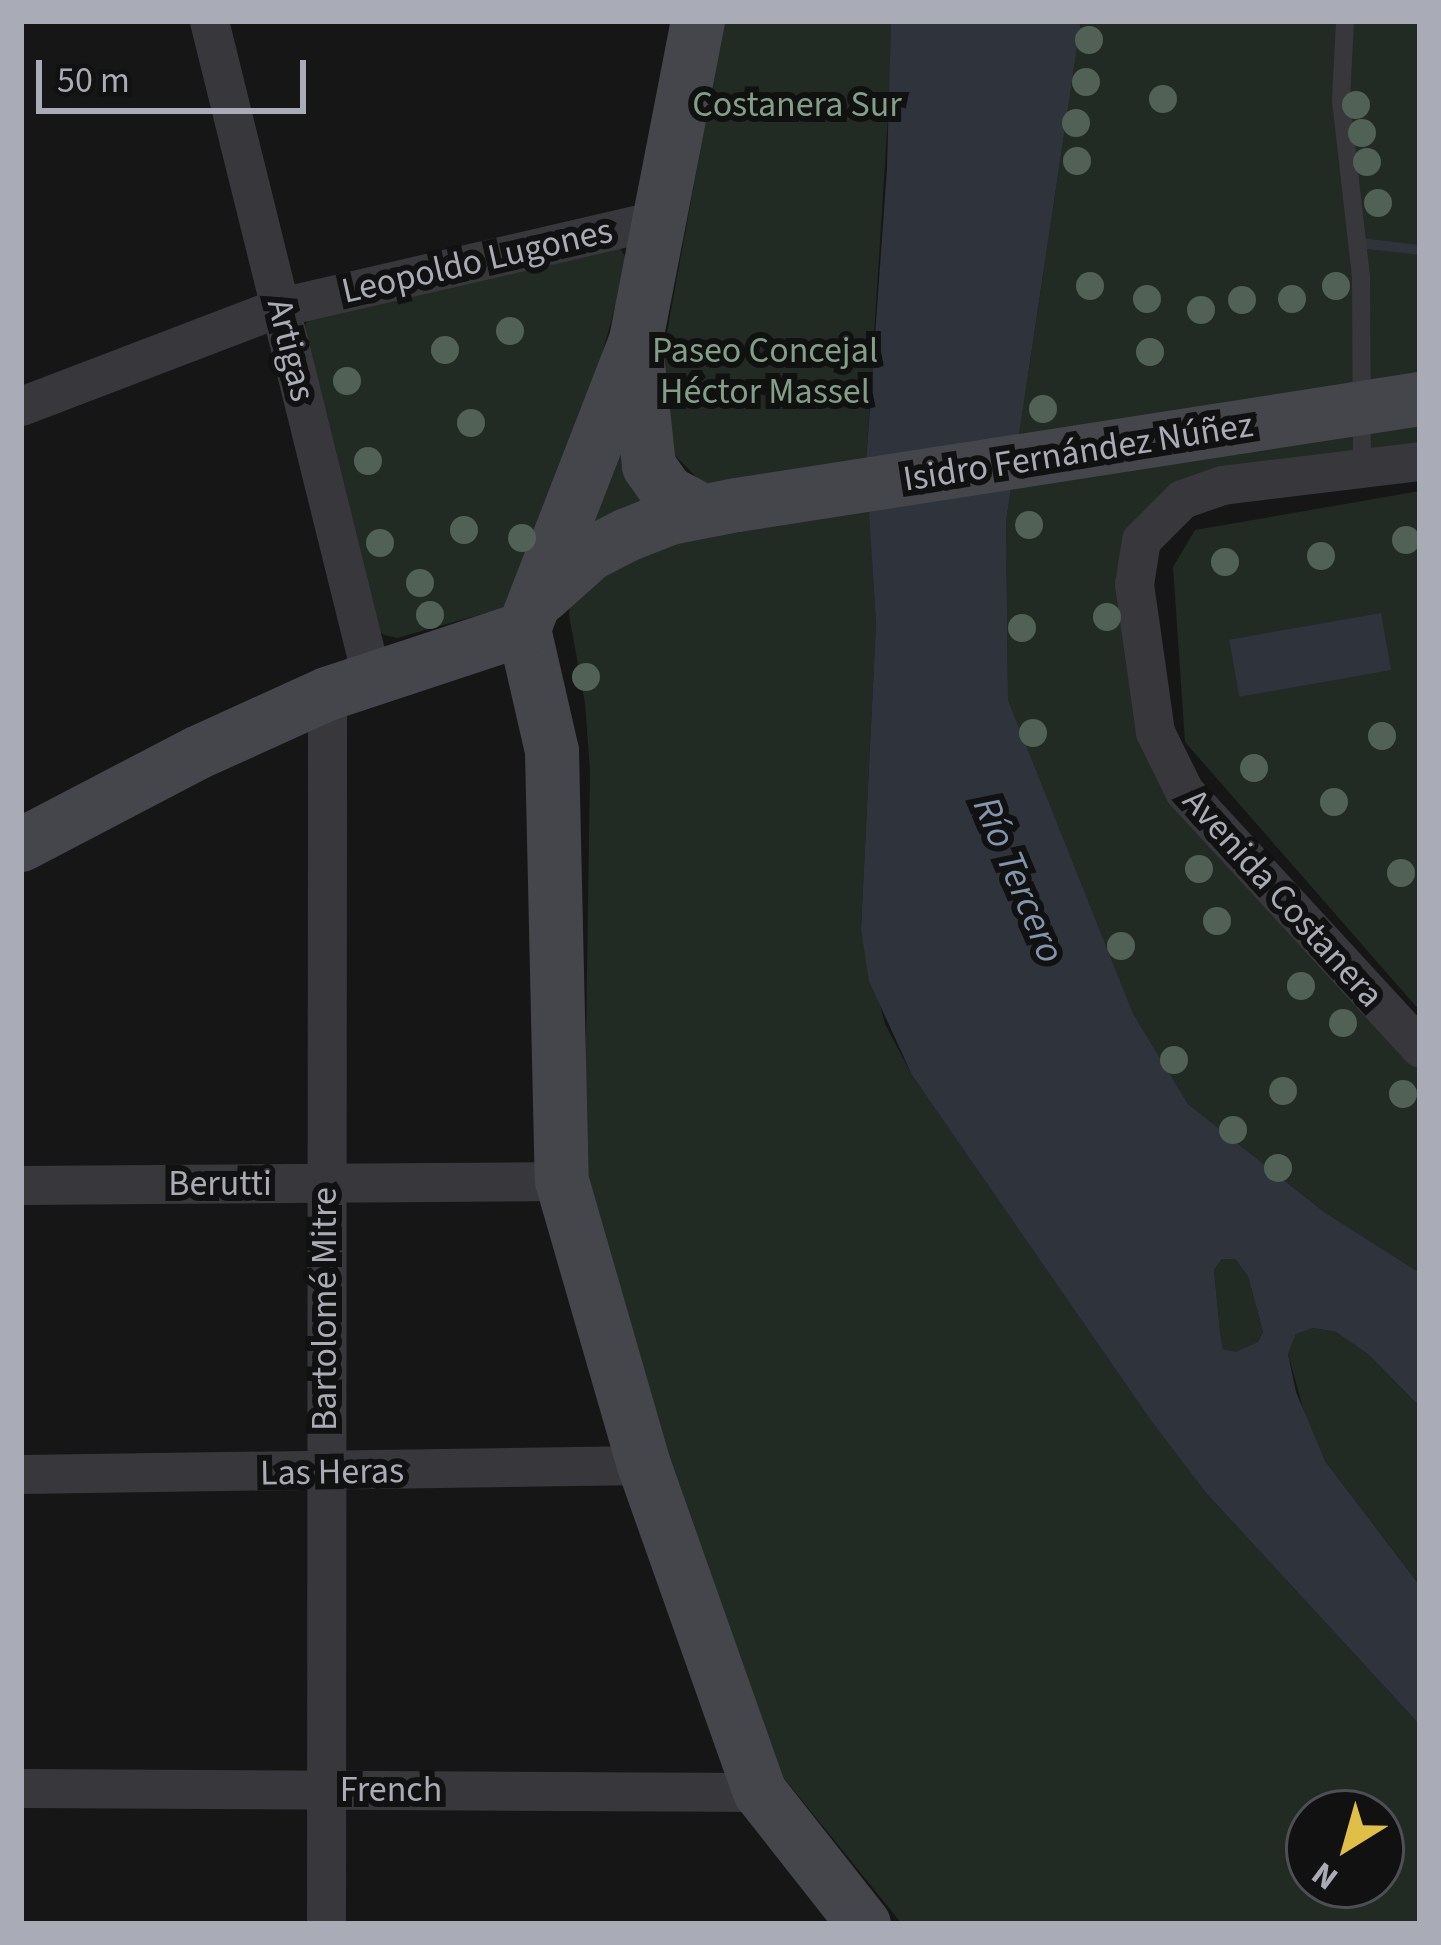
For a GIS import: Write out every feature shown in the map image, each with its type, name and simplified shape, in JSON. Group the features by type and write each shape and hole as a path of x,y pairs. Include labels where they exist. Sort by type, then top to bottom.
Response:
{"main road":[{"path":"698,21 664,218 636,340 524,629 552,752 562,1181 644,1465 760,1792 864,1924"},
{"path":"636,340 649,466 667,492 719,508"},
{"name":"Isidro Fernández Núñez","path":"524,629 552,585 590,554 649,526 719,508 1420,399"},
{"path":"21,845 197,753 350,686 524,629"}],"street":[{"name":"Artigas","path":"209,21 280,307 350,686"},
{"name":"Leopoldo Lugones","path":"21,406 280,307 664,218"},
{"name":"Avenida Costanera","path":"1420,460 1222,485 1166,509 1141,540 1135,562 1136,615 1155,732 1184,791 1420,1048"},
{"name":"Bartolomé Mitre","path":"326,1924 325,1183 350,686"},
{"name":"Berutti","path":"21,1185 562,1181"},
{"name":"Las Heras","path":"21,1474 644,1465"},
{"name":"French","path":"21,1788 760,1792"}],"lane":[{"path":"1345,21 1342,100 1361,277 1362,467"}],"green space":[{"name":"Paseo Concejal Héctor Massel","path":"724,21 891,21 890,85 866,462 706,487 673,453 662,359"},
{"path":"1081,21 1420,21 1420,452 1144,514 1139,708 1420,1062 1420,1273 1324,1212 1188,1104 1133,1015 1008,700 1006,522"},
{"path":"618,245 628,261 593,386 504,608 397,638 384,635 378,630 304,330 307,321 313,314"},
{"path":"627,403 667,505 586,540"},
{"path":"1420,491 1420,1011 1185,742 1173,567 1195,530"},
{"path":"869,500 876,624 861,929 885,1024 912,1075 1208,1495 1420,1725 1420,1924 902,1924 771,1762 665,1468 584,1171 590,771 570,606 635,552"},
{"path":"1222,1259 1235,1259 1248,1276 1263,1332 1258,1342 1236,1353 1223,1349 1220,1332 1214,1270"},
{"path":"1313,1328 1336,1332 1369,1355 1420,1407 1420,1586 1325,1461 1308,1426 1288,1354 1296,1334"}],"water":[{"name":"Río Tercero","path":"891,21 1081,21 1006,522 1008,700 1133,1014 1188,1104 1324,1212 1420,1273 1420,1407 1369,1355 1336,1332 1313,1328 1296,1334 1288,1354 1296,1392 1325,1461 1420,1586 1420,1725 1208,1495 1153,1423 912,1075 869,981 861,929 876,624 866,462 887,169","holes":["1222,1259 1235,1259 1248,1276 1263,1332 1258,1342 1236,1352 1223,1349 1214,1270"]},
{"path":"1381,613 1391,670 1239,697 1229,640"}],"waterway":[{"path":"1359,243 1420,250"}],"park label":[{"name":"Costanera Sur","path":"797,105"}]}
